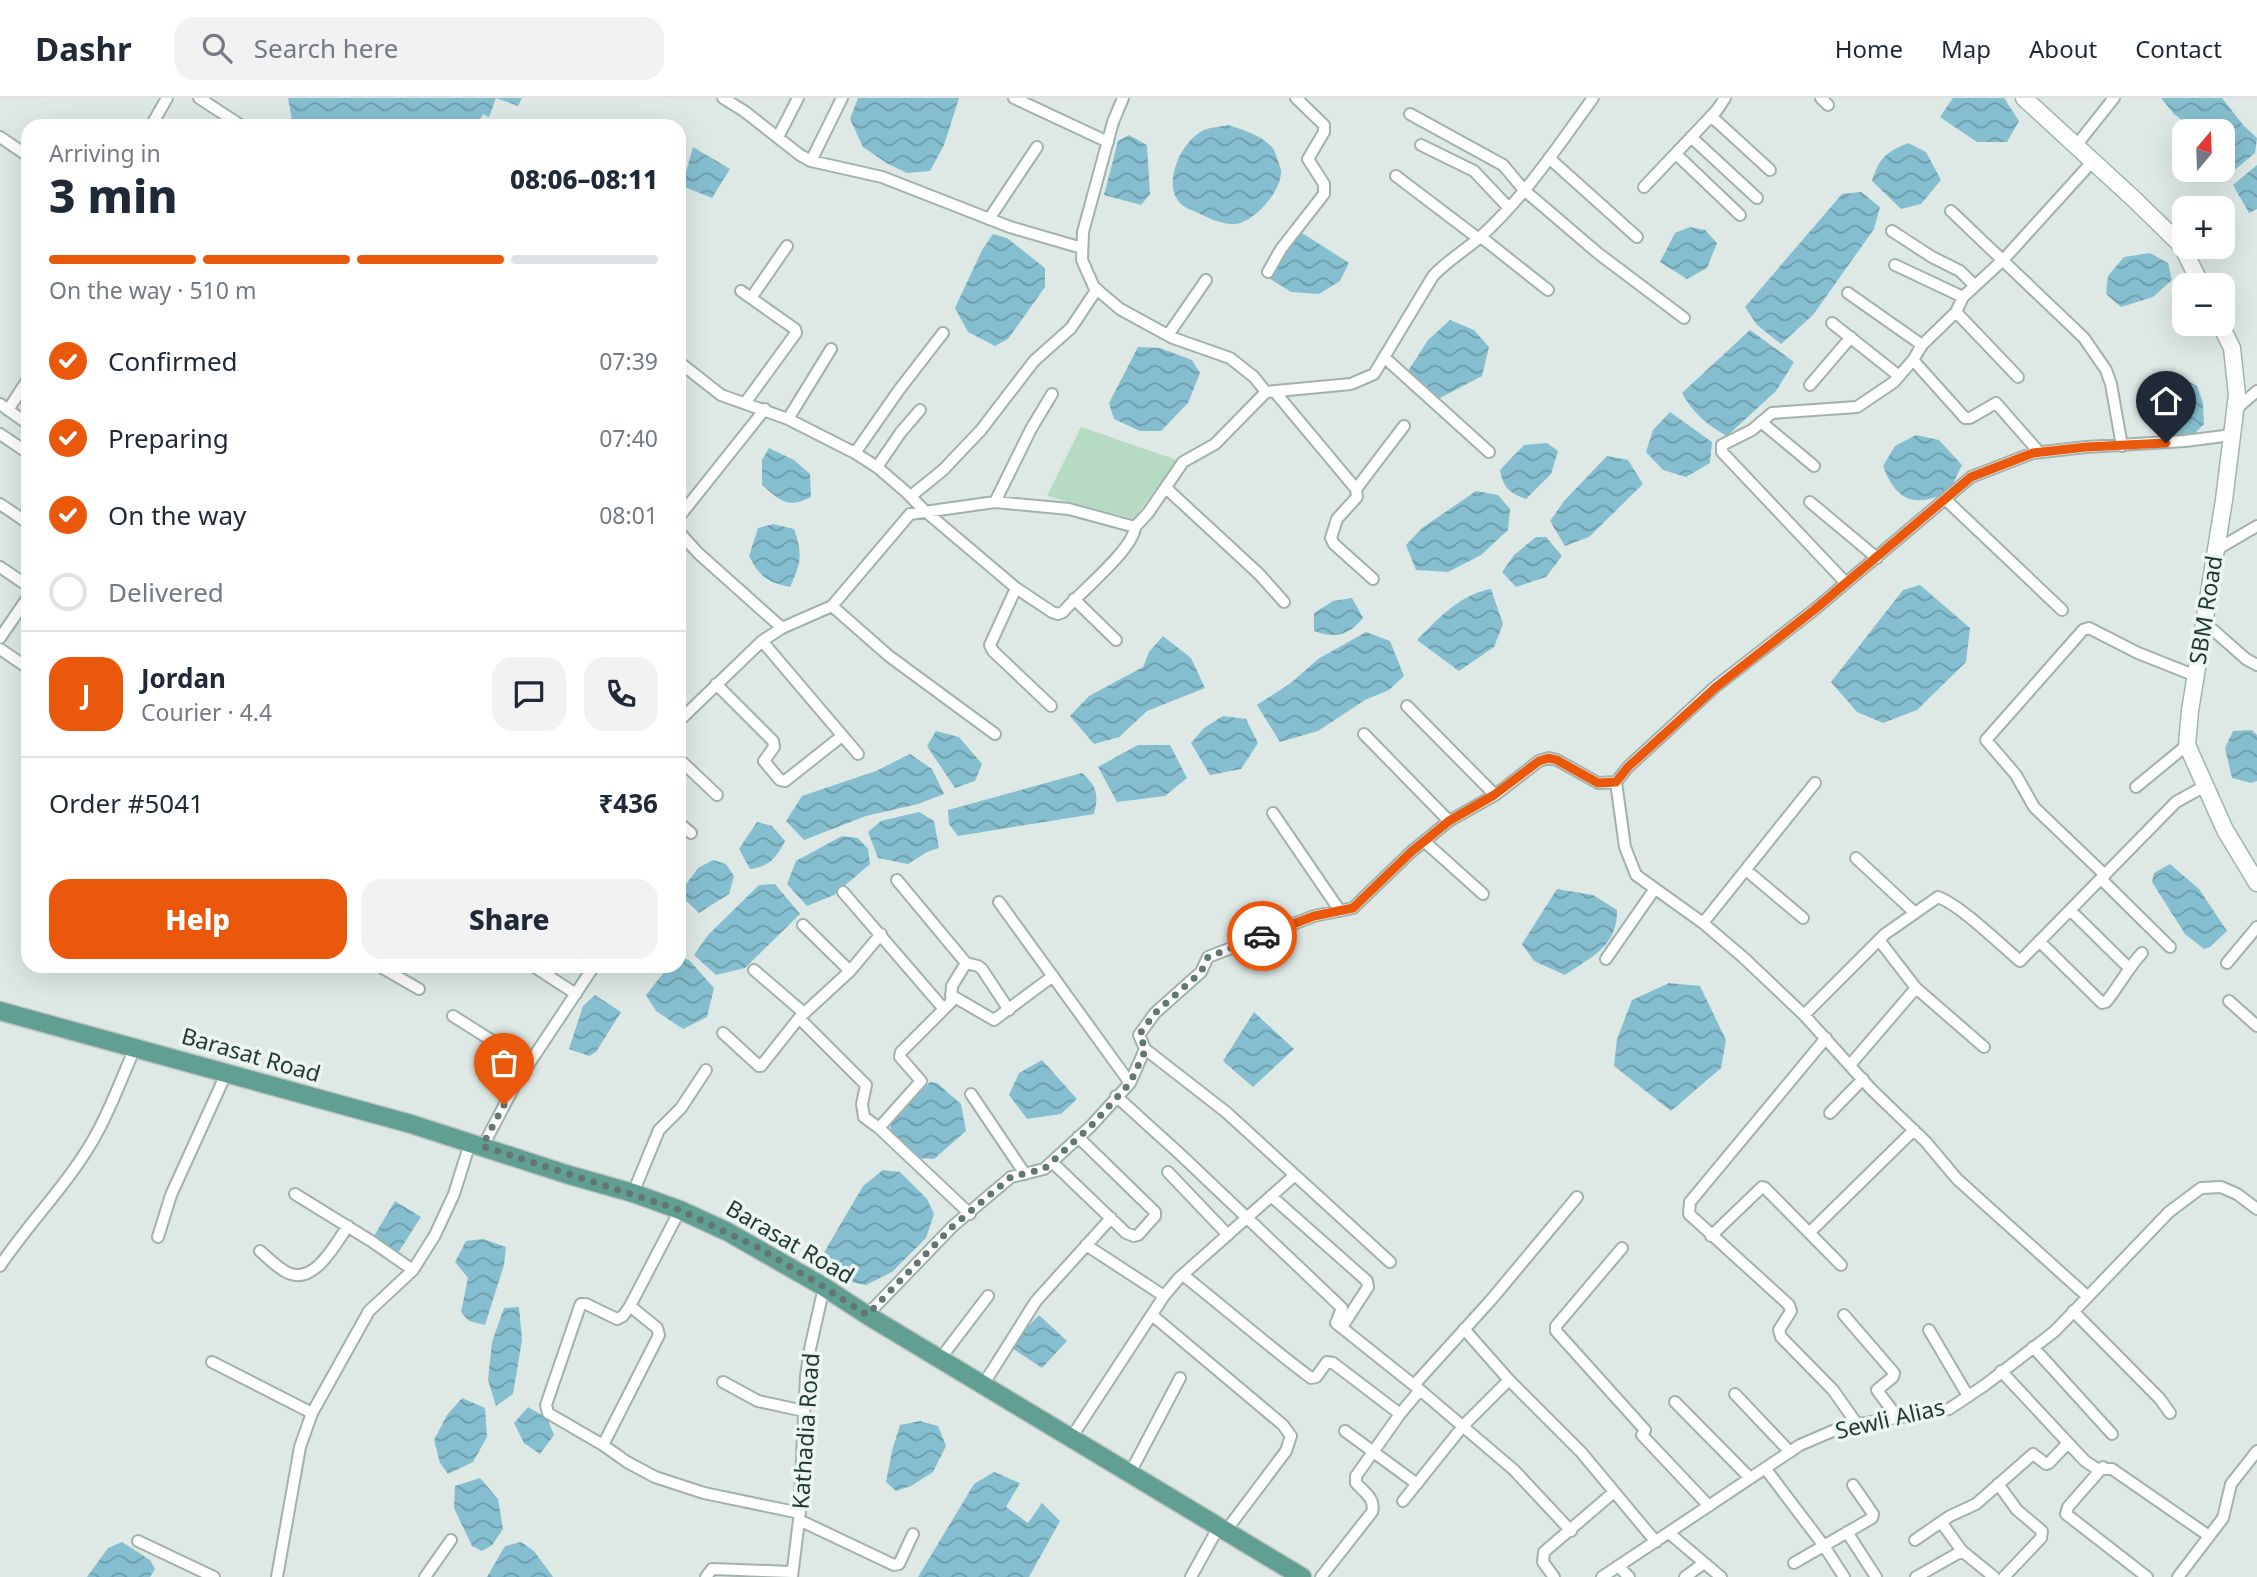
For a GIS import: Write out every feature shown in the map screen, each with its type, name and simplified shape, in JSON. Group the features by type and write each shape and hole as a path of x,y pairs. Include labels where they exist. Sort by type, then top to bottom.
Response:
{"main road":[{"name":"Barasat Road","path":"0,1011 411,1124 680,1210 757,1247 1302,1577"}],"street":[{"path":"199,98 231,119"},
{"path":"723,98 811,161 882,177 989,219 1083,248"},
{"path":"778,137 798,98"},
{"path":"811,161 842,98"},
{"path":"1014,98 1108,142"},
{"path":"1123,98 1083,232 1082,260 1094,286 1120,309 1168,335 1230,358 1270,392 1356,489 1357,497 1337,519 1331,538 1334,544 1374,579"},
{"path":"1268,272 1281,249 1324,194 1324,184 1308,159 1324,132 1324,125 1296,98"},
{"path":"686,368 721,395 788,419 877,467 1016,588 1058,614 1121,553 1135,535 1135,527 1183,463 1215,444 1270,392 1351,384 1374,373 1433,276 1480,238 1508,208 1593,98"},
{"path":"1644,187 1725,98"},
{"path":"2076,148 2114,98"},
{"path":"2024,99 2182,246 2196,273"},
{"path":"154,119 161,100"},
{"path":"1410,114 1503,165 1524,190 1599,254 1684,318"},
{"path":"1711,116 1770,170"},
{"path":"0,137 21,151"},
{"path":"1691,137 1757,198"},
{"path":"1421,145 1474,171 1508,208"},
{"path":"989,219 1037,147"},
{"path":"1676,154 1740,215"},
{"path":"1549,158 1637,237"},
{"path":"1846,583 1723,452 1722,445 1752,430 1772,413 1857,407 1894,382 1922,345 1956,312 1963,297 2004,259 2092,162"},
{"path":"1396,176 1548,290"},
{"path":"1951,211 2084,338 2099,358 2111,384 2122,446"},
{"path":"1892,231 1932,257 1960,271 1975,286"},
{"path":"745,403 796,332 746,295 787,246"},
{"path":"1895,265 1963,297"},
{"path":"1168,335 1206,280"},
{"path":"911,496 943,470 981,430 1034,361 1071,328 1097,289"},
{"path":"1848,293 1922,345"},
{"path":"1956,312 2018,377"},
{"path":"1832,323 1899,376"},
{"path":"855,453 943,333"},
{"name":"SBM Road","path":"2187,745 2236,409 2232,348 2226,336"},
{"path":"1810,385 1851,337"},
{"path":"788,419 831,349"},
{"path":"1384,356 1489,452"},
{"path":"1913,360 1965,418 1970,418 1996,403 2039,452"},
{"path":"21,387 4,407 21,419"},
{"path":"2236,409 2257,391"},
{"path":"995,502 1031,429 1052,394"},
{"path":"686,508 765,409"},
{"path":"877,467 920,410"},
{"path":"1761,422 1814,466"},
{"path":"1356,489 1404,426"},
{"path":"0,434 21,448"},
{"path":"2088,1297 1957,1179 1804,1015 1744,958 1703,923 1636,875 1625,847 1616,782 1628,767 1716,687 1877,558 1971,477 2039,452 2185,442 2232,435"},
{"path":"1166,488 1259,574 1284,602"},
{"path":"1945,499 2062,610"},
{"path":"686,714 762,641 782,628 832,606 910,514 995,502 1069,509 1135,527"},
{"path":"1810,502 1877,558"},
{"path":"0,504 21,518"},
{"path":"2216,550 2257,526"},
{"path":"686,540 698,554 782,628"},
{"path":"0,566 21,581"},
{"path":"1016,588 990,645 993,651 1051,706"},
{"path":"1074,599 1116,640"},
{"path":"832,606 889,656 995,734"},
{"path":"0,638 21,607"},
{"path":"2204,622 2246,659 2257,665"},
{"path":"2170,947 2034,807 2016,775 1986,740 2083,630 2089,628 2138,653 2196,676"},
{"path":"762,641 858,754"},
{"path":"0,649 21,663"},
{"path":"716,684 773,741 774,747 764,761 780,780 785,781 842,736"},
{"path":"1407,706 1494,795"},
{"path":"1364,734 1449,821"},
{"path":"2136,788 2187,745 2225,830 2257,883"},
{"path":"1390,1262 1226,1112 1146,1049 1139,1035 1155,1013 1201,972 1208,957 1314,916 1353,908 1449,821 1494,795 1533,764 1549,758 1598,783 1616,782"},
{"path":"686,766 717,795"},
{"path":"1703,923 1815,783"},
{"path":"1804,1015 1885,934 1933,899 1941,898 2020,961 2176,802 2205,786"},
{"path":"1273,813 1340,911"},
{"path":"686,829 691,833"},
{"path":"1425,842 1483,894"},
{"path":"1856,858 1915,913"},
{"path":"1746,870 1802,918"},
{"path":"897,880 966,963 982,969 1009,1010"},
{"path":"1605,959 1654,890"},
{"path":"843,892 943,1008"},
{"path":"999,902 1130,1083"},
{"path":"2070,909 2129,968"},
{"path":"803,925 850,971"},
{"path":"2227,963 2257,927"},
{"path":"723,1033 759,1066 764,1063 802,1016 850,971 881,934"},
{"path":"1879,940 1916,988 1984,1048"},
{"path":"2039,941 2102,1003 2106,1002 2121,984 2141,953"},
{"path":"879,1128 921,1081 900,1054 951,1002 952,986 966,963"},
{"path":"754,970 802,1016 866,1085 862,1111 864,1117 970,1214"},
{"path":"391,973 419,989"},
{"path":"544,973 576,994"},
{"path":"277,1577 300,1447 312,1413 369,1311 413,1270 435,1235 476,1144 590,973"},
{"path":"951,995 991,1019 997,1019 1053,976"},
{"path":"1850,1065 1916,988"},
{"path":"2229,1001 2257,1026"},
{"path":"453,1016 529,1064"},
{"path":"1826,1038 1690,1202 1688,1209 1689,1214 1711,1236 1789,1305 1791,1311 1779,1330 1781,1337 1833,1391 1857,1424"},
{"path":"0,1266 56,1193 97,1133 135,1048"},
{"path":"867,1315 953,1226 1011,1177 1044,1169 1079,1137 1130,1083 1146,1049"},
{"path":"633,1193 659,1130 681,1108 706,1070"},
{"path":"158,1237 171,1195 226,1074"},
{"path":"1830,1113 1863,1079"},
{"path":"971,1094 1026,1174"},
{"path":"1116,1096 1342,1308 1336,1323 1417,1387 1514,1470 1571,1531"},
{"path":"1810,1232 1914,1130"},
{"path":"1052,1162 1126,1233 1138,1235 1156,1214 1079,1137"},
{"path":"1168,1172 1228,1235"},
{"path":"1071,1438 1164,1296 1182,1275 1295,1175"},
{"path":"1711,1236 1762,1187 1841,1265"},
{"name":"Sewli Alias","path":"1602,1577 1800,1445 1842,1427 1949,1409 2055,1331 2169,1212 2201,1188 2221,1187 2237,1194 2257,1209"},
{"path":"295,1194 413,1270"},
{"path":"1271,1196 1367,1281 1368,1287 1342,1327"},
{"path":"1321,1577 1372,1512 1372,1499 1355,1480 1417,1387 1577,1197"},
{"path":"680,1210 623,1316 617,1319 581,1304 546,1405 548,1413 638,1469 704,1493 799,1516 894,1564 899,1564 913,1534"},
{"path":"983,1385 1036,1301 1111,1218"},
{"path":"260,1251 285,1272 296,1276 309,1273 325,1259 348,1226"},
{"path":"1086,1245 1164,1296"},
{"path":"1622,1248 1556,1326 1556,1331 1645,1430 1642,1435 1709,1506"},
{"path":"1182,1275 1248,1325 1268,1345 1311,1378 1316,1377 1327,1362 1333,1363 1400,1414"},
{"name":"Kathadia Road","path":"792,1575 799,1516 810,1349 824,1287"},
{"path":"940,1359 988,1296"},
{"path":"603,1445 659,1335 657,1328 630,1306"},
{"path":"2073,1311 2160,1399 2170,1413"},
{"path":"1152,1315 1283,1425 1291,1436 1286,1451 1222,1530 1191,1577"},
{"path":"1844,1315 1894,1373 1893,1377 1877,1390 1897,1418"},
{"path":"1464,1329 1509,1380 1581,1452 1656,1542"},
{"path":"1929,1329 1968,1396"},
{"path":"2033,1347 2112,1434"},
{"path":"212,1362 312,1413"},
{"path":"2001,1371 2085,1461 2098,1469 2112,1469 2209,1536"},
{"path":"1130,1474 1180,1378"},
{"path":"1404,1501 1463,1426 1509,1380"},
{"path":"723,1382 758,1401 804,1411"},
{"path":"1735,1394 1790,1452"},
{"path":"1675,1402 1750,1478"},
{"path":"1345,1431 1417,1484"},
{"path":"1915,1540 1941,1522 1976,1504 2033,1454 2046,1464 2068,1443"},
{"path":"2178,1577 2223,1518 2231,1484 2257,1451"},
{"path":"1765,1468 1824,1546 1843,1577"},
{"path":"2103,1468 2065,1512 2147,1577"},
{"path":"1998,1484 2017,1510 2042,1531 2041,1538 2004,1577"},
{"path":"1794,1563 1873,1517 1853,1485"},
{"path":"1554,1577 1542,1558 1549,1547 1614,1492"},
{"path":"1941,1522 1962,1551 1994,1577"},
{"path":"1847,1532 1876,1577"},
{"path":"1669,1533 1721,1577"},
{"path":"138,1541 214,1577"},
{"path":"425,1577 451,1541"},
{"path":"1916,1577 1962,1551"},
{"path":"1685,1577 1704,1563"},
{"path":"1618,1566 1629,1577"},
{"path":"706,1577 712,1569 792,1575"}],"green space":[{"path":"1081,427 1177,460 1134,519 1047,496"}],"water":[{"path":"288,98 496,98 489,117 483,114 480,119 292,119"},
{"path":"496,98 522,98 518,106"},
{"path":"858,98 959,98 944,145 930,171 907,173 863,147 850,119"},
{"path":"1953,98 2004,98 2019,121 2007,142 1977,142 1940,117"},
{"path":"2161,98 2222,98 2257,138 2255,153 2235,170 2235,119 2180,119"},
{"path":"1228,125 1253,134 1270,145 1281,171 1276,188 1264,206 1247,220 1230,224 1210,219 1183,205 1175,196 1173,186 1176,164 1187,144 1202,131"},
{"path":"1129,135 1147,145 1150,194 1141,205 1104,195 1118,141"},
{"path":"1908,143 1926,152 1941,180 1921,204 1901,209 1872,181 1884,157"},
{"path":"693,147 730,169 712,198 686,188 686,172"},
{"path":"2257,165 2257,209 2249,213 2233,185"},
{"path":"1861,192 1880,207 1874,229 1813,315 1781,344 1757,325 1745,307 1842,194"},
{"path":"1690,227 1705,230 1717,243 1707,268 1687,279 1660,262 1675,233"},
{"path":"1299,231 1349,263 1340,281 1319,294 1291,292 1266,276 1271,255"},
{"path":"993,234 1007,238 1045,268 1045,287 1008,339 995,346 968,332 955,308 982,250"},
{"path":"2150,253 2168,263 2172,280 2153,297 2121,307 2106,294 2108,276 2124,257"},
{"path":"1450,320 1474,330 1489,347 1482,376 1438,399 1417,395 1408,371 1428,340"},
{"path":"1750,330 1794,362 1776,391 1727,436 1701,418 1682,393"},
{"path":"1138,347 1160,348 1192,360 1200,373 1188,403 1161,431 1140,431 1114,419 1109,403"},
{"path":"2173,373 2197,386 2203,403 2204,424 2189,439 2162,437 2143,408 2150,387"},
{"path":"1670,412 1712,442 1710,463 1686,477 1663,470 1646,452 1653,430"},
{"path":"1916,435 1939,440 1962,465 1949,492 1926,499 1908,498 1894,488 1888,478 1883,466 1895,446"},
{"path":"1547,443 1558,451 1551,474 1526,499 1511,492 1503,481 1500,470 1524,445"},
{"path":"769,448 794,460 810,474 811,497 803,501 785,502 762,485 762,460"},
{"path":"1607,456 1628,460 1643,484 1589,537 1565,546 1550,521 1564,501"},
{"path":"1476,491 1498,495 1510,509 1508,530 1481,555 1448,572 1416,570 1406,545 1422,528"},
{"path":"773,524 794,529 797,538 800,558 790,587 765,578 749,556 758,528"},
{"path":"1536,537 1546,537 1562,556 1546,577 1516,587 1502,572 1514,555"},
{"path":"1920,585 1970,628 1966,662 1917,710 1883,723 1857,712 1831,682 1903,590"},
{"path":"1491,589 1503,624 1494,647 1459,671 1417,640 1459,602"},
{"path":"1352,598 1363,618 1353,628 1335,635 1314,631 1314,613 1333,601"},
{"path":"1366,632 1390,641 1404,676 1389,690 1365,700 1318,731 1280,742 1257,705 1291,683 1318,659"},
{"path":"1163,636 1191,658 1205,688 1147,711 1119,737 1094,744 1070,716 1089,696 1143,667 1149,652"},
{"path":"1223,716 1246,719 1258,743 1241,769 1210,775 1191,743 1204,728"},
{"path":"2252,730 2257,735 2257,781 2251,783 2232,778 2225,748 2233,731"},
{"path":"936,731 959,737 982,764 975,781 955,788 927,746"},
{"path":"1138,745 1170,745 1187,778 1165,796 1117,802 1098,767"},
{"path":"910,754 932,769 944,794 918,804 866,816 804,840 786,821 802,796 876,771"},
{"path":"1082,773 1096,791 1094,814 958,836 949,824 948,810"},
{"path":"919,812 934,821 939,848 908,864 878,858 868,832 881,821"},
{"path":"757,822 772,826 785,841 772,860 763,866 750,869 739,849"},
{"path":"842,836 858,838 868,849 870,864 834,895 807,906 787,884 796,861"},
{"path":"713,860 726,864 734,876 729,894 699,913 686,901 686,884 698,868"},
{"path":"2170,864 2199,889 2227,931 2210,947 2204,949 2185,934 2152,882 2154,873"},
{"path":"775,884 800,914 745,968 716,975 694,955 708,935 759,885"},
{"path":"1557,889 1593,895 1617,910 1613,933 1608,942 1565,975 1534,961 1522,944"},
{"path":"686,959 714,988 707,1017 683,1029 656,1011 646,995 663,973 686,973"},
{"path":"1669,983 1700,986 1726,1040 1721,1068 1671,1111 1614,1066 1617,1039 1632,1000"},
{"path":"595,995 621,1012 596,1052 589,1056 569,1049 583,1006"},
{"path":"1254,1012 1294,1049 1253,1087 1223,1061"},
{"path":"1042,1060 1077,1099 1061,1114 1027,1119 1009,1095 1019,1073"},
{"path":"930,1082 937,1083 961,1104 966,1131 934,1159 916,1158 890,1134 891,1123"},
{"path":"883,1170 900,1172 927,1199 934,1214 926,1238 892,1272 866,1285 837,1279 819,1261 863,1186"},
{"path":"395,1201 421,1217 398,1253 374,1236"},
{"path":"483,1239 506,1247 504,1265 485,1325 469,1321 461,1312 468,1278 455,1262 466,1241"},
{"path":"519,1307 522,1340 513,1394 496,1406 488,1380 492,1342 504,1308"},
{"path":"1039,1315 1067,1341 1042,1368 1009,1346"},
{"path":"462,1398 485,1408 487,1437 473,1462 448,1474 440,1463 434,1440 447,1415"},
{"path":"528,1407 547,1418 554,1435 540,1454 524,1443 514,1423"},
{"path":"920,1421 938,1426 946,1446 933,1472 911,1486 896,1491 886,1482 900,1425"},
{"path":"994,1472 1020,1483 1006,1507 1028,1523 1042,1503 1060,1521 1029,1577 918,1577 974,1484"},
{"path":"480,1478 498,1499 503,1529 492,1545 482,1551 472,1546 454,1508 455,1486"},
{"path":"122,1542 150,1560 155,1569 150,1577 87,1577 108,1548"},
{"path":"521,1542 534,1551 553,1577 487,1577 505,1546"}],"way so far":[{"path":"504,1105 482,1146 680,1210 757,1247 867,1315 953,1226 1011,1177 1044,1169 1091,1126 1135,1074 1146,1049 1139,1035 1155,1013 1201,972 1208,957 1262,936"}],"route":[{"path":"1262,936 1314,916 1353,908 1411,852 1449,821 1494,795 1539,761 1549,758 1557,760 1598,783 1616,782 1628,767 1716,687 1814,610 1971,477 2033,453 2166,443"}]}
